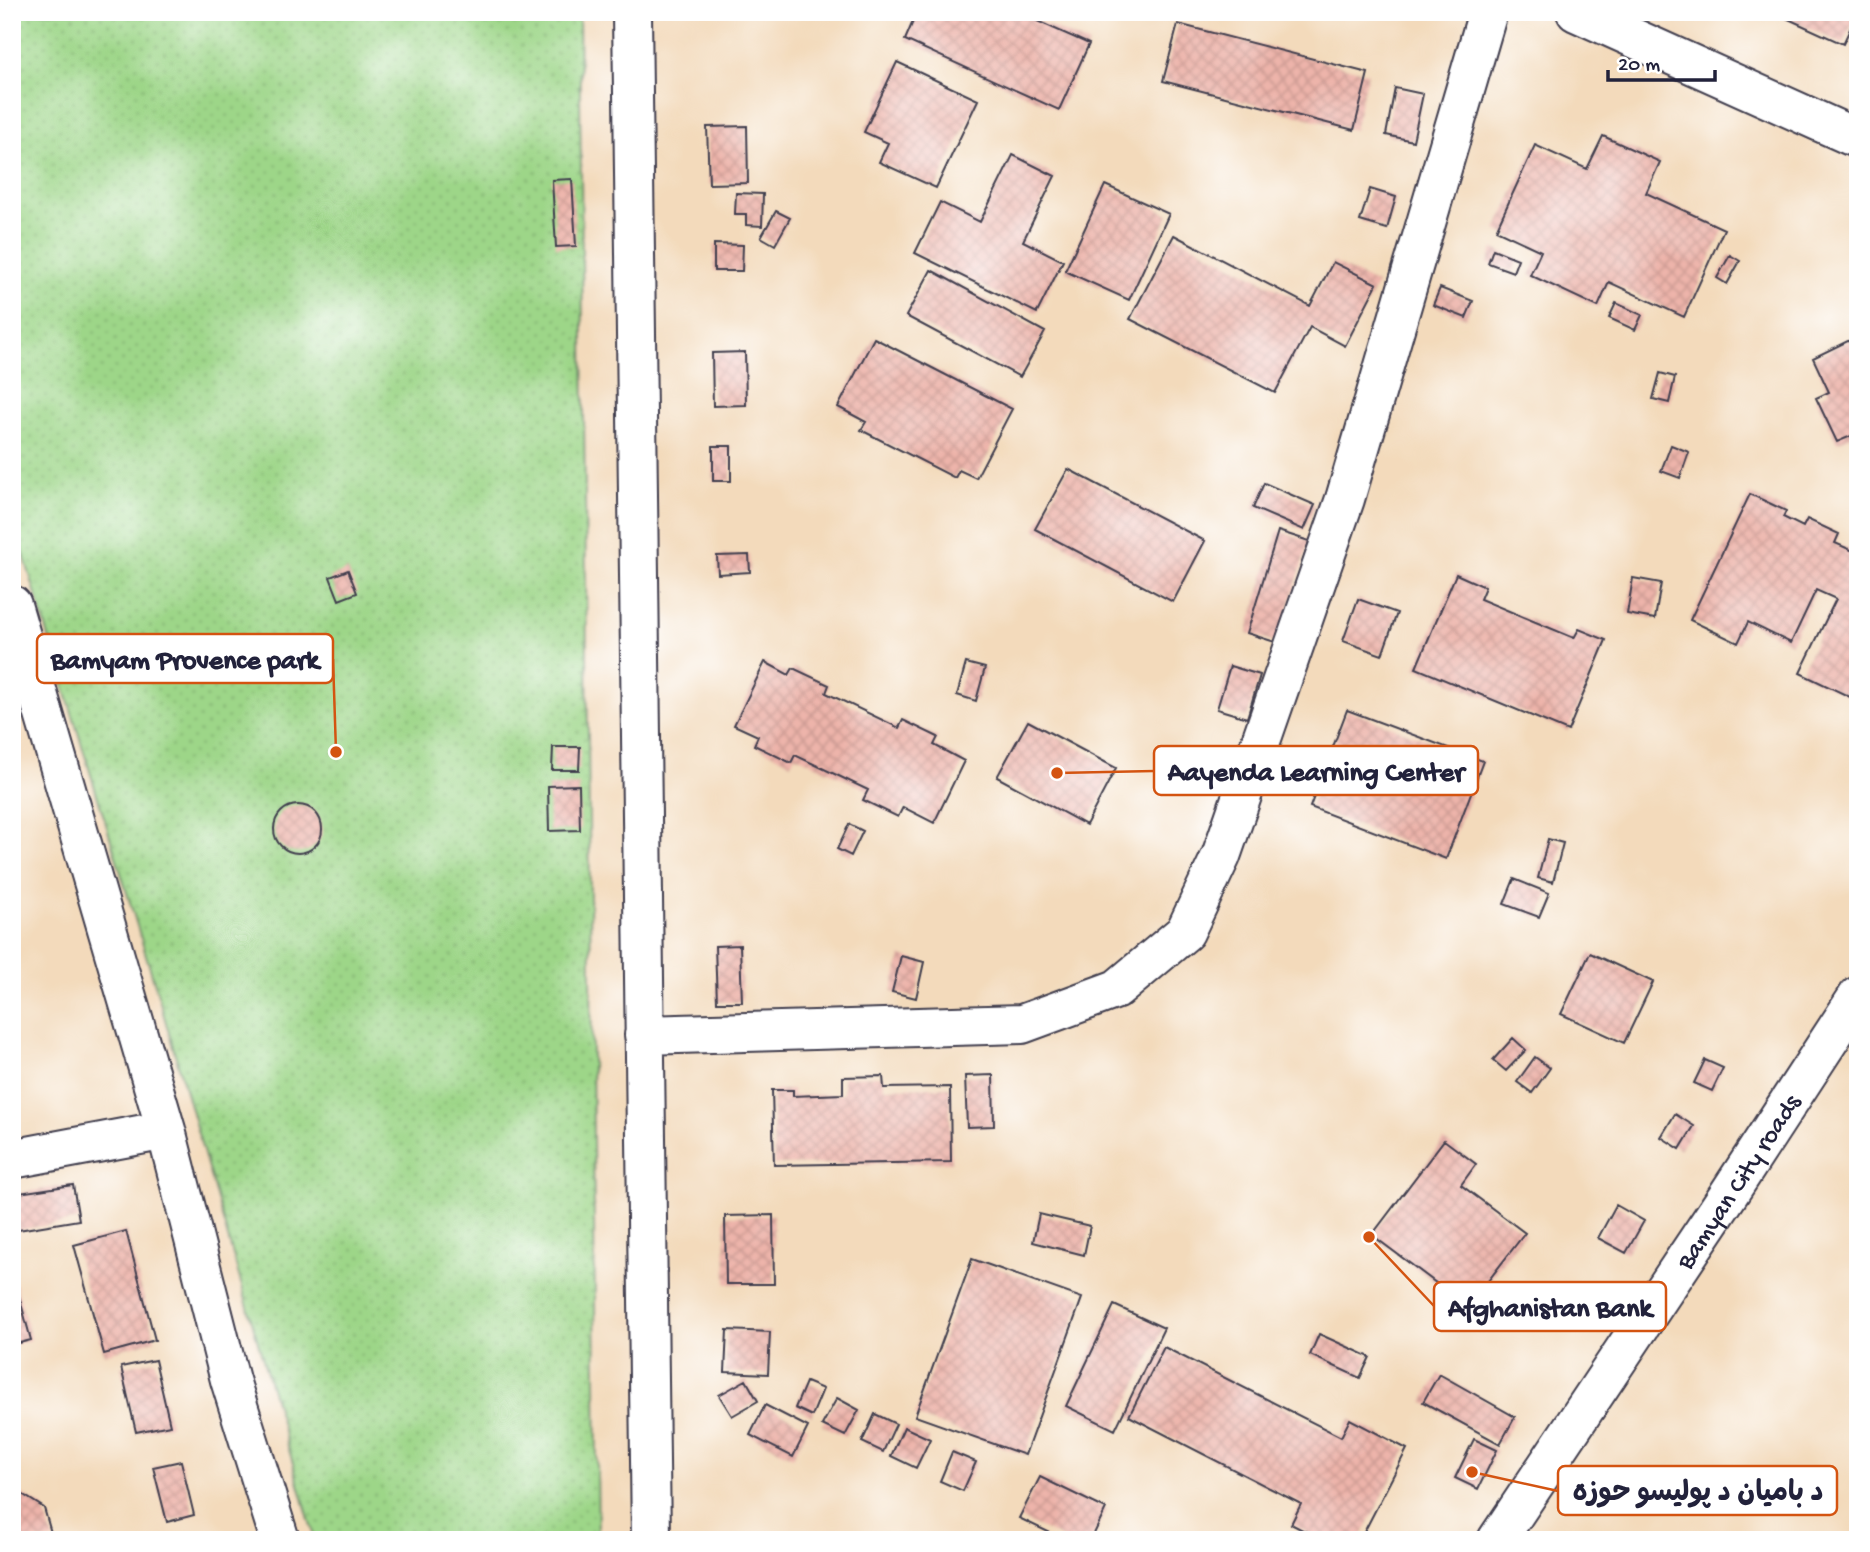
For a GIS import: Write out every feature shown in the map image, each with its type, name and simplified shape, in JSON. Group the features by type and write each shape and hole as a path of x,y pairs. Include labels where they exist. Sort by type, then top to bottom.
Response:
{"street":[{"path":"632,12 651,1540"},
{"path":"645,1035 1022,1024 1117,989 1185,932 1221,856 1345,499 1488,12"},
{"path":"1576,12 1858,139"},
{"path":"12,605 166,1130 230,1380 280,1540"},
{"name":"Bamyan City roads","path":"1497,1540 1858,996"},
{"path":"12,1159 166,1130"}],"green space":[{"path":"12,12 579,12 598,1540 315,1540 156,988 12,516"},
{"path":"1858,1338 1858,1434 1852,1345"}],"building":[{"path":"917,12 1017,12 1089,44 1059,110 905,40"},
{"path":"1773,12 1858,12 1843,44"},
{"path":"1178,24 1368,73 1354,130 1163,81"},
{"path":"897,62 978,100 936,188 879,162 888,143 864,132"},
{"path":"1395,88 1423,94 1413,141 1386,135"},
{"path":"747,126 748,183 709,184 707,127"},
{"path":"1603,136 1660,162 1646,193 1724,229 1684,317 1609,282 1598,307 1530,275 1541,251 1496,230 1535,145 1587,169"},
{"path":"1013,155 1055,176 1023,241 1063,261 1037,313 915,253 940,202 980,222"},
{"path":"572,179 576,246 556,247 552,180"},
{"path":"1105,185 1169,214 1129,300 1065,271"},
{"path":"1370,189 1396,197 1387,229 1360,221"},
{"path":"736,193 763,194 762,226 746,225 746,214 735,214"},
{"path":"776,211 790,218 775,245 761,237"},
{"path":"1174,235 1310,306 1333,262 1377,284 1345,346 1310,327 1275,393 1130,319"},
{"path":"714,244 743,245 742,271 714,271"},
{"path":"1493,249 1518,259 1513,272 1488,263"},
{"path":"1730,255 1740,261 1727,284 1717,278"},
{"path":"931,270 1045,332 1020,377 906,316"},
{"path":"1440,288 1473,301 1466,318 1433,305"},
{"path":"1616,303 1642,315 1635,330 1609,318"},
{"path":"1858,336 1858,450 1851,436 1837,442 1816,398 1829,392 1813,358"},
{"path":"874,338 1012,409 976,478 959,470 955,478 861,430 866,422 838,407"},
{"path":"745,352 746,405 713,406 712,353"},
{"path":"1660,373 1675,377 1669,403 1653,399"},
{"path":"1671,445 1689,452 1680,478 1661,471"},
{"path":"713,446 731,446 731,481 713,481"},
{"path":"1068,469 1205,541 1173,602 1035,529"},
{"path":"1264,483 1315,505 1304,530 1253,508"},
{"path":"1750,494 1786,511 1783,517 1803,527 1807,519 1839,534 1835,543 1858,553 1858,687 1852,698 1800,673 1836,599 1816,590 1791,643 1748,622 1738,643 1690,620"},
{"path":"1278,531 1309,541 1278,643 1247,633"},
{"path":"749,555 750,572 718,574 717,556"},
{"path":"348,570 357,593 339,600 330,577"},
{"path":"1456,574 1485,587 1480,599 1574,638 1579,629 1606,640 1568,731 1416,668"},
{"path":"1633,578 1661,583 1655,619 1627,614"},
{"path":"1358,599 1397,613 1382,655 1343,641"},
{"path":"765,662 789,675 793,668 829,685 826,693 899,728 903,720 938,737 934,745 964,761 934,823 903,807 898,817 863,800 868,790 795,755 791,763 754,745 758,736 734,725"},
{"path":"966,663 985,668 976,701 957,695"},
{"path":"1230,666 1260,675 1247,718 1217,709"},
{"path":"1347,710 1483,761 1446,859 1310,807"},
{"path":"1858,720 1858,735 1851,731"},
{"path":"1028,721 1116,768 1086,825 997,777"},
{"path":"553,747 580,747 579,770 552,770"},
{"path":"579,785 580,830 549,831 548,786"},
{"path":"298,805 315,812 322,829 315,846 298,853 281,846 274,829 281,812"},
{"path":"849,824 863,831 851,856 837,849"},
{"path":"1548,839 1563,843 1553,882 1538,878"},
{"path":"1514,879 1549,893 1539,917 1504,904"},
{"path":"740,945 742,1002 717,1002 715,946"},
{"path":"1590,953 1653,982 1624,1043 1561,1014"},
{"path":"901,956 924,962 916,998 892,992"},
{"path":"1513,1038 1526,1050 1506,1071 1493,1060"},
{"path":"1535,1057 1550,1068 1532,1093 1517,1082"},
{"path":"1705,1060 1723,1068 1712,1091 1694,1083"},
{"path":"993,1075 994,1126 967,1127 965,1076"},
{"path":"883,1076 884,1088 950,1087 951,1162 774,1165 772,1090 793,1090 793,1096 843,1094 843,1077"},
{"path":"1675,1114 1694,1126 1680,1149 1661,1137"},
{"path":"1444,1140 1476,1164 1461,1185 1525,1233 1468,1307 1372,1235"},
{"path":"73,1185 79,1220 12,1231 12,1194"},
{"path":"1616,1205 1644,1221 1626,1253 1598,1238"},
{"path":"1039,1214 1090,1226 1084,1255 1033,1242"},
{"path":"773,1215 774,1284 726,1284 725,1216"},
{"path":"126,1231 155,1340 104,1354 74,1245"},
{"path":"972,1259 1082,1298 1025,1455 915,1416"},
{"path":"12,1270 31,1340 12,1345"},
{"path":"1114,1305 1164,1328 1115,1430 1066,1406"},
{"path":"727,1330 770,1332 768,1374 725,1372"},
{"path":"1319,1334 1370,1357 1360,1378 1310,1355"},
{"path":"1164,1347 1341,1437 1350,1419 1407,1449 1360,1540 1322,1540 1291,1524 1301,1504 1129,1416"},
{"path":"155,1360 170,1425 136,1432 121,1367"},
{"path":"1439,1374 1515,1417 1500,1444 1423,1402"},
{"path":"746,1380 758,1401 732,1416 719,1395"},
{"path":"806,1382 823,1389 812,1416 795,1408"},
{"path":"837,1398 859,1410 845,1436 822,1425"},
{"path":"765,1405 808,1427 793,1457 750,1435"},
{"path":"875,1414 896,1424 883,1452 862,1442"},
{"path":"904,1427 930,1439 916,1468 891,1456"},
{"path":"1474,1439 1497,1450 1478,1489 1455,1478"},
{"path":"952,1452 976,1462 963,1491 940,1481"},
{"path":"181,1461 194,1515 167,1522 153,1467"},
{"path":"1040,1477 1106,1509 1091,1540 1065,1540 1019,1518"},
{"path":"22,1494 44,1508 53,1540 12,1540 12,1496"}],"place":[{"name":"Bamyam Provence park","path":"336,752"},
{"name":"Aayenda Learning Center","path":"1057,773"},
{"name":"Afghanistan Bank","path":"1369,1237"},
{"name":"د بامیان د پولیسو حوزه","path":"1472,1472"}]}
